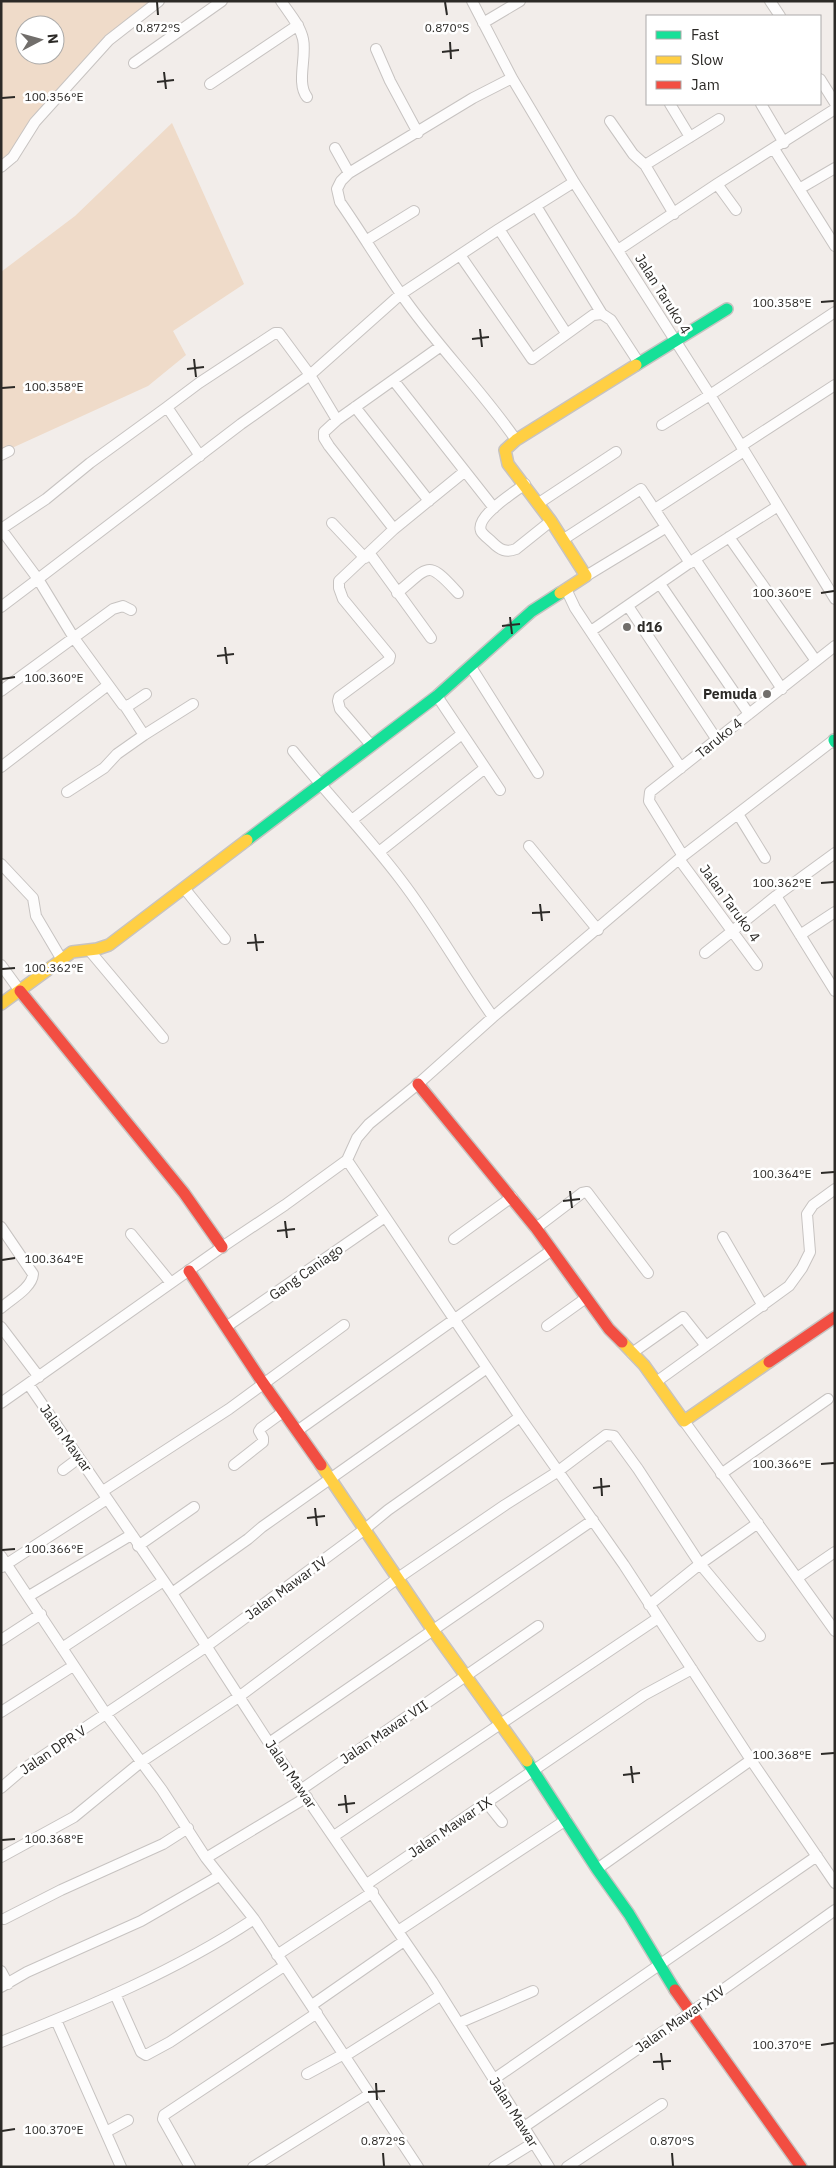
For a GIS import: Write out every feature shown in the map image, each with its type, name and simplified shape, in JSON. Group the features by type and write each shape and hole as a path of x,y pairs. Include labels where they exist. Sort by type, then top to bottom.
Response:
{"street":[{"path":"1,167 13,157 36,122 109,40 159,1"},
{"path":"134,63 222,1"},
{"path":"281,1 298,26 304,48 302,88 307,98"},
{"name":"Jalan Taruko 4","path":"472,1 512,78 574,182 674,342 710,395 835,599"},
{"path":"484,23 520,1"},
{"path":"770,1 779,15"},
{"path":"210,84 298,26"},
{"path":"376,49 390,81 418,133"},
{"path":"512,78 473,98 349,173 338,184 337,192 340,202 367,240 401,294 441,346 484,395 516,440"},
{"path":"821,81 835,103"},
{"path":"671,105 690,137"},
{"path":"762,105 784,143"},
{"path":"618,250 835,109"},
{"path":"645,165 719,119"},
{"path":"610,122 633,154 645,165 674,214"},
{"path":"335,148 349,173"},
{"path":"774,149 835,246"},
{"path":"799,189 835,168"},
{"path":"1,607 241,424 310,375 401,294 499,228 574,182"},
{"path":"717,184 736,210"},
{"path":"536,206 602,314 611,320 639,363"},
{"path":"367,240 414,211"},
{"path":"499,228 566,333"},
{"path":"460,255 532,359 593,315 602,314"},
{"path":"586,576 551,520 508,464 505,454 506,448 727,308"},
{"path":"662,425 835,312"},
{"path":"144,735 125,706 74,638 38,579 1,528 46,499 90,463 199,383 274,333 281,333 310,375 337,420"},
{"path":"394,529 324,438 325,431 337,420 441,346"},
{"path":"394,381 494,508"},
{"path":"655,509 835,385"},
{"path":"356,407 429,501"},
{"path":"167,408 200,456"},
{"path":"539,503 616,452"},
{"path":"371,745 342,711 338,703 339,698 390,658 389,654 343,599 339,588 340,579 394,529 464,472"},
{"path":"525,484 484,516 481,530 499,549 507,552 516,550 551,520"},
{"path":"564,539 641,490 655,509 665,528 693,561 782,689"},
{"path":"591,631 693,561 778,506"},
{"path":"332,523 367,556 431,638"},
{"path":"1,1004 77,951 108,945 438,696 532,611 665,528"},
{"path":"729,537 816,661"},
{"path":"397,593 425,570 429,569 440,573 458,592"},
{"path":"660,584 749,714"},
{"path":"566,589 575,608 682,768"},
{"path":"1,691 116,608 123,606 131,610"},
{"path":"628,606 716,740"},
{"name":"Taruko 4","path":"650,792 835,646"},
{"path":"472,667 538,773"},
{"path":"1,767 108,685"},
{"path":"125,706 146,694"},
{"path":"438,696 500,790"},
{"path":"67,792 104,768 117,754 144,735 193,704"},
{"path":"352,820 462,734"},
{"path":"1,1403 347,1160 357,1138 369,1124 418,1084 493,1017 598,930 681,857 834,740"},
{"path":"293,751 379,852 412,896 493,1017"},
{"path":"379,852 485,768"},
{"name":"Jalan Taruko 4","path":"650,792 648,801 681,857 757,965"},
{"path":"738,814 765,858"},
{"path":"529,846 598,930"},
{"path":"705,953 732,929 835,853"},
{"path":"1,864 30,894 35,903 37,918 62,960"},
{"path":"184,888 225,939"},
{"path":"776,896 835,991"},
{"path":"800,936 835,912"},
{"path":"89,950 163,1038"},
{"path":"1,965 184,1193 222,1247"},
{"path":"418,1084 512,1197 609,1329 656,1382 834,1630"},
{"path":"347,1160 520,1417 593,1520 751,1760 835,1883"},
{"path":"656,1382 789,1286 802,1268 810,1252 807,1214 813,1204 835,1189"},
{"path":"536,1228 582,1193 587,1192 648,1273"},
{"path":"454,1239 512,1197"},
{"name":"Gang Caniago","path":"226,1327 385,1217"},
{"path":"1,1227 33,1274 28,1286 1,1308"},
{"path":"131,1234 171,1284"},
{"path":"723,1237 763,1306"},
{"path":"297,1431 552,1250"},
{"path":"189,1271 432,1630 534,1771 629,1914 690,2013 801,2167"},
{"path":"547,1326 586,1298"},
{"path":"632,1353 684,1317 706,1346"},
{"path":"684,1421 835,1317"},
{"path":"344,1325 229,1409 105,1495 3,1562 29,1596 106,1714 162,1790 206,1858 254,1919 418,2167"},
{"path":"1,1327 40,1377"},
{"path":"172,1593 487,1368"},
{"name":"Jalan Mawar","path":"29,1384 162,1582 172,1593 270,1743 370,1888 459,2023 549,2167"},
{"path":"721,1474 828,1399"},
{"path":"234,1465 262,1442 264,1439 259,1432 260,1428 283,1412"},
{"name":"Jalan Mawar IV","path":"106,1714 207,1646 388,1510 520,1417"},
{"path":"1,1857 74,1817 141,1762 240,1696 398,1578 558,1472 604,1436 611,1434 614,1436 638,1469 700,1564 760,1636"},
{"path":"62,1470 79,1458"},
{"path":"138,1546 194,1507"},
{"path":"270,1743 593,1520"},
{"path":"649,1604 758,1522"},
{"path":"29,1596 132,1535"},
{"path":"797,1578 835,1552"},
{"path":"62,1648 162,1582"},
{"path":"1,1640 41,1614"},
{"path":"334,1836 658,1618"},
{"name":"Jalan Mawar VII","path":"206,1858 304,1793 538,1626"},
{"path":"1,1712 74,1666"},
{"name":"Jalan Mawar IX","path":"277,1955 486,1802 644,1695 692,1669"},
{"name":"Jalan DPR V","path":"1,1788 22,1770 106,1714"},
{"path":"597,1868 751,1760"},
{"path":"486,1802 502,1822"},
{"path":"398,1931 566,1820"},
{"path":"4,1919 60,1890 163,1844 188,1828"},
{"path":"494,2079 817,1856"},
{"path":"1,1971 4,1986 27,1972 141,1921 219,1876"},
{"name":"Jalan Mawar XIV","path":"524,2127 835,1910"},
{"path":"1,2042 56,2020 183,1962 223,1940 254,1919"},
{"path":"190,2167 163,2119 164,2115 315,2009 404,1941"},
{"path":"115,1994 141,2052 146,2055 170,2042 284,1966"},
{"path":"459,2023 533,1991"},
{"path":"307,2074 344,2055 440,1996"},
{"path":"56,2020 121,2167"},
{"path":"258,2165 370,2094"},
{"path":"567,2167 662,2104"},
{"path":"106,2132 128,2120"},
{"path":"494,2167 533,2143"}],"shaded area":[{"path":"1,1 159,1 108,38 19,146 1,159"},
{"path":"172,123 244,284 173,331 186,355 148,386 1,453 1,272 75,216"}],"traffic: fast":[{"path":"636,365 727,309"},
{"path":"247,840 437,696 532,611 560,593"},
{"path":"527,1761 597,1869 629,1914 675,1990"}],"traffic: slow":[{"path":"560,593 586,576 551,521 508,464 505,450 516,440 636,365"},
{"path":"1,1004 72,952 97,949 109,945 247,840"},
{"path":"622,1342 644,1365 684,1421 769,1362"},
{"path":"321,1465 432,1629 527,1761"}],"traffic: jam":[{"path":"20,991 184,1193 222,1247"},
{"path":"418,1084 536,1228 609,1329 622,1342"},
{"path":"189,1271 263,1383 321,1465"},
{"path":"769,1362 835,1317"},
{"path":"675,1990 801,2167"}],"place":[{"name":"d16","path":"627,627"},
{"name":"Pemuda","path":"767,694"}]}
